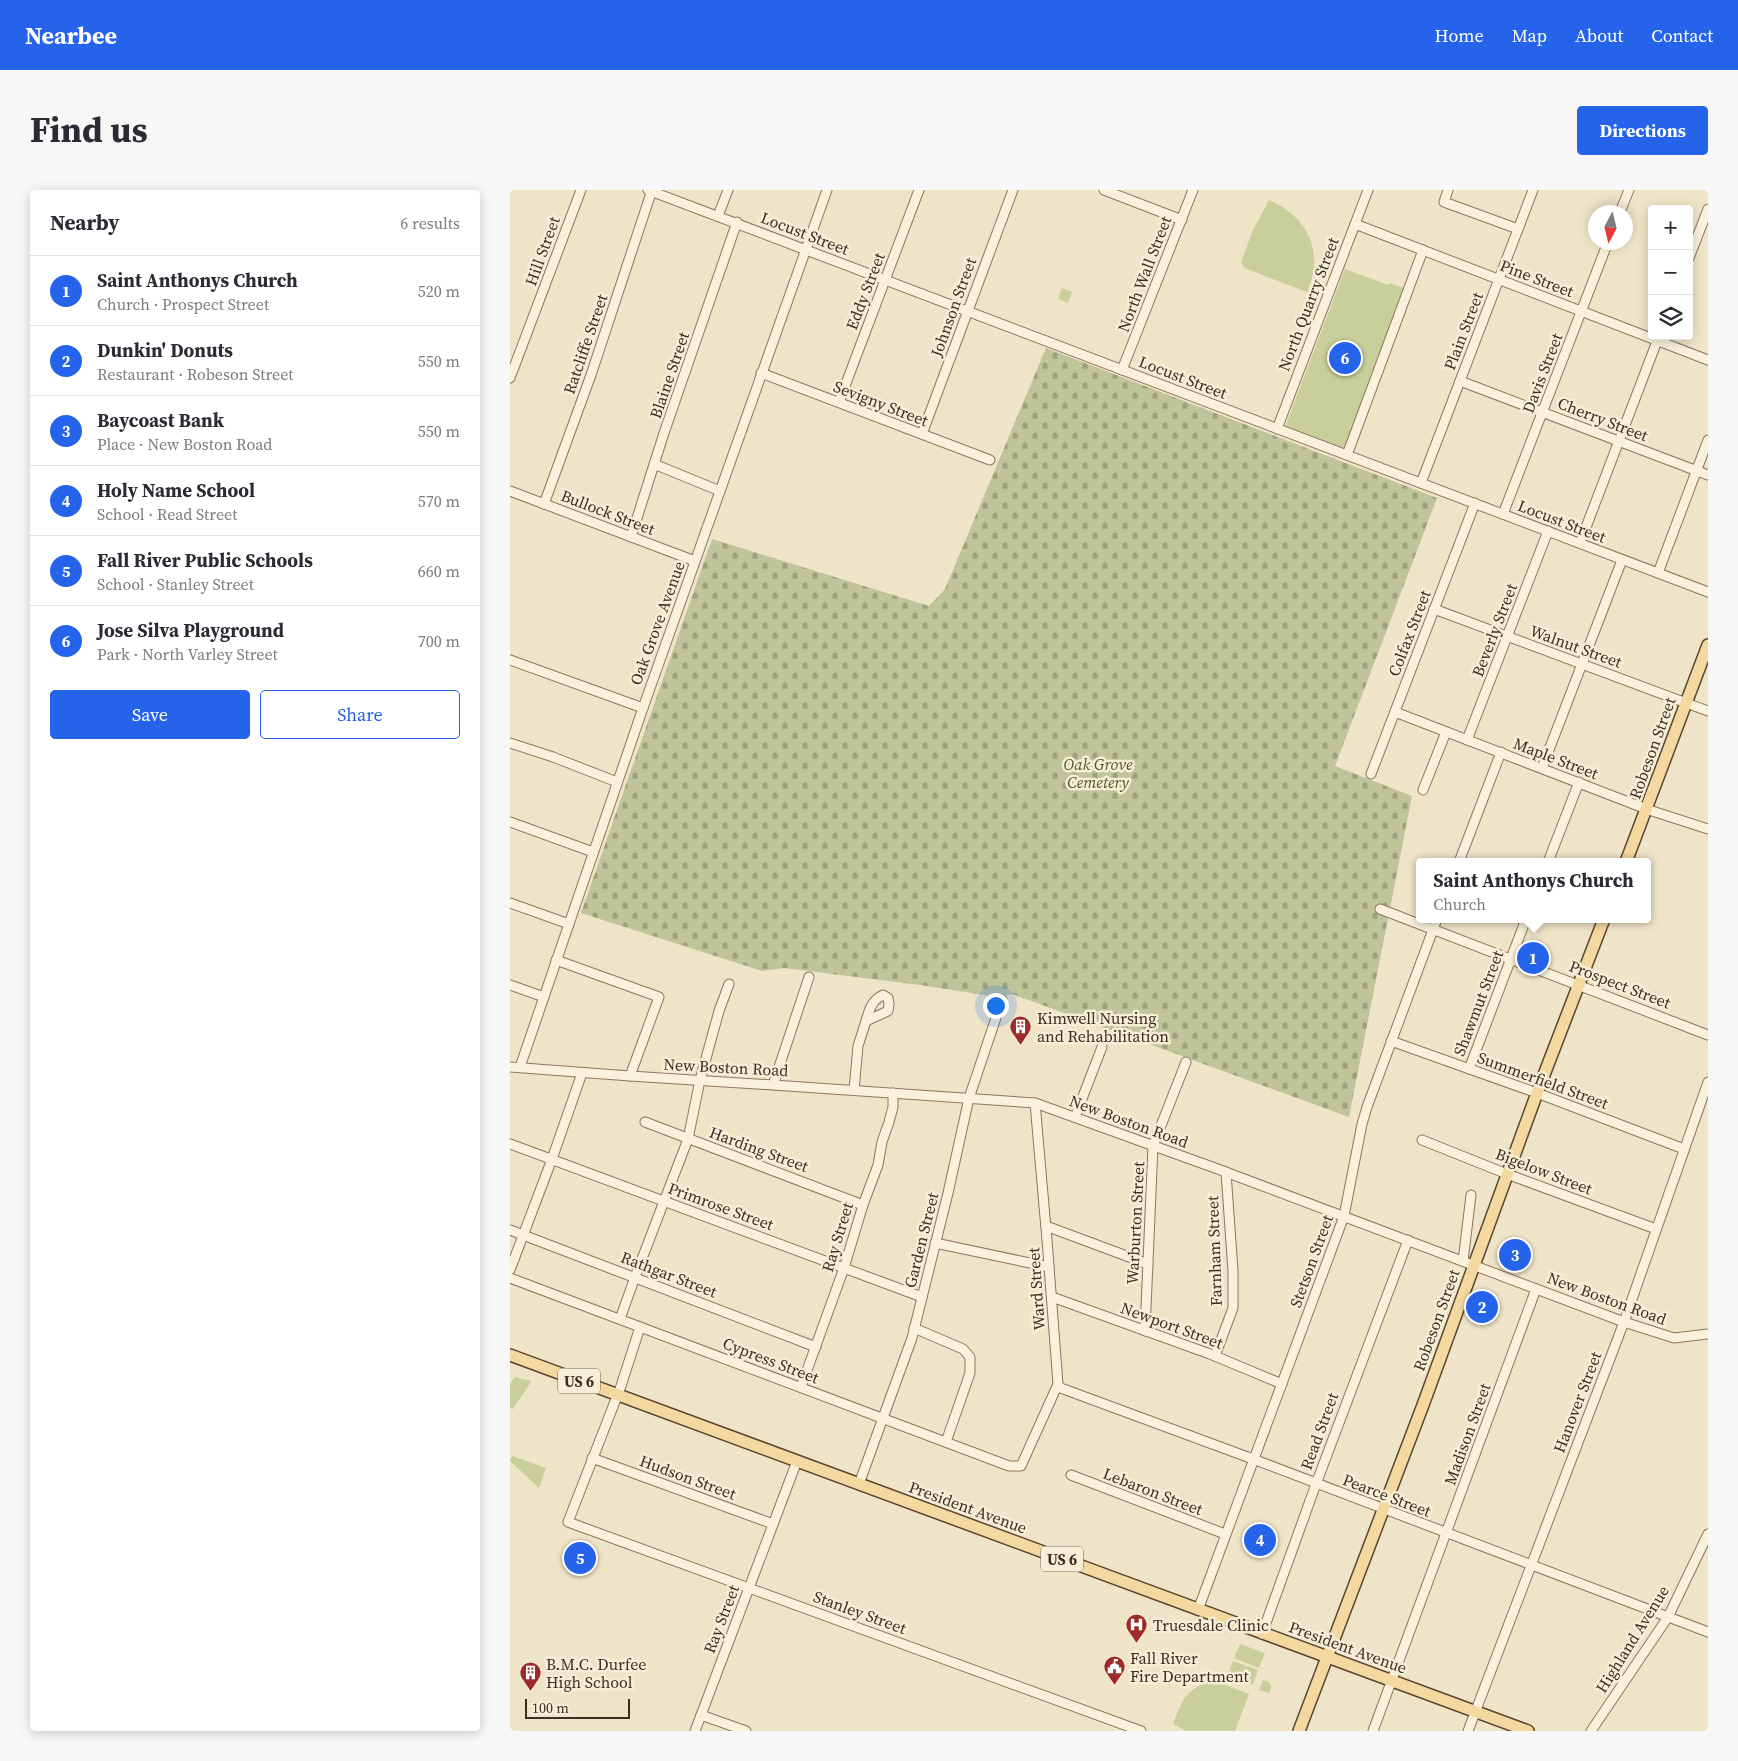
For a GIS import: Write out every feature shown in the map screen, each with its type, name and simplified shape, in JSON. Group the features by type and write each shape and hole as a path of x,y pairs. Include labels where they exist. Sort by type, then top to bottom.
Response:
{"main road":[{"name":"Robeson Street","path":"1628,858 1708,645"},
{"name":"Robeson Street","path":"1299,1731 1383,1509 1468,1263 1507,1174 1602,923"},
{"name":"President Avenue","path":"510,1355 1528,1731"}],"street":[{"name":"Hill Street","path":"510,378 581,190"},
{"name":"Locust Street","path":"651,190 1708,592"},
{"name":"Ratcliffe Street","path":"544,504 591,375 651,190"},
{"path":"718,216 728,190"},
{"name":"Oak Grove Avenue","path":"520,1067 642,708 827,190"},
{"name":"Eddy Street","path":"839,402 919,190"},
{"name":"Johnson Street","path":"922,434 1013,190"},
{"path":"1104,190 1182,220"},
{"name":"North Wall Street","path":"1122,370 1193,190"},
{"name":"North Quarry Street","path":"1277,428 1368,190"},
{"path":"1448,190 1444,202 1518,229"},
{"name":"Plain Street","path":"1421,483 1533,190"},
{"path":"1623,205 1629,190"},
{"path":"1692,250 1708,209"},
{"name":"Blaine Street","path":"631,537 737,222"},
{"name":"Pine Street","path":"1355,224 1648,334"},
{"path":"1346,455 1423,250"},
{"name":"Davis Street","path":"1503,514 1605,250"},
{"path":"1580,544 1657,340"},
{"name":"Pine Street","path":"1663,340 1708,360"},
{"name":"Sevigny Street","path":"761,373 990,460"},
{"name":"Cherry Street","path":"1460,381 1708,475"},
{"path":"1658,574 1708,440"},
{"path":"654,464 720,491"},
{"name":"Bullock Street","path":"510,492 695,561"},
{"name":"Colfax Street","path":"1371,774 1475,503"},
{"name":"Beverly Street","path":"1467,740 1548,531"},
{"path":"1542,768 1622,560"},
{"name":"Walnut Street","path":"1434,609 1708,711"},
{"path":"510,660 642,708"},
{"name":"Maple Street","path":"1395,712 1646,809 1708,830"},
{"path":"1423,790 1446,732"},
{"path":"510,744 553,757 617,782"},
{"path":"1461,858 1501,752"},
{"path":"1550,858 1579,782"},
{"path":"510,822 593,852"},
{"path":"510,903 569,924"},
{"name":"Prospect Street","path":"1380,909 1656,1013 1708,1035"},
{"name":"Stetson Street","path":"1198,1610 1344,1216 1362,1124 1436,923"},
{"name":"Shawmut Street","path":"1469,1069 1524,923"},
{"path":"556,960 659,997 630,1076"},
{"path":"773,1084 809,977"},
{"path":"620,1319 688,1139 700,1080 719,1011 729,984"},
{"path":"510,985 544,997"},
{"name":"Garden Street","path":"859,1484 914,1328 969,1098 1002,1000"},
{"path":"854,1090 858,1046 866,1021"},
{"name":"Summerfield Street","path":"1391,1041 1537,1093 1684,1149"},
{"path":"1075,1118 1102,1047"},
{"name":"Warburton Street","path":"1145,1331 1153,1146 1186,1062"},
{"name":"New Boston Road","path":"510,1067 1035,1103 1226,1172 1624,1322 1674,1338 1708,1334"},
{"path":"510,1270 582,1073"},
{"name":"Hanover Street","path":"1468,1731 1624,1322 1708,1082"},
{"name":"Ray Street","path":"801,1388 844,1268 862,1205 878,1165 882,1142 893,1108 893,1093"},
{"name":"Ward Street","path":"1021,1466 1058,1384 1050,1267 1035,1103"},
{"name":"Harding Street","path":"645,1122 862,1205"},
{"name":"Bigelow Street","path":"1422,1140 1507,1174 1656,1229"},
{"name":"Primrose Street","path":"510,1144 922,1297"},
{"name":"Farnham Street","path":"1215,1356 1233,1308 1233,1271 1226,1172"},
{"path":"1468,1263 1471,1195"},
{"path":"1046,1226 1148,1264"},
{"name":"Rathgar Street","path":"510,1230 816,1347"},
{"name":"Read Street","path":"1262,1634 1408,1240"},
{"path":"935,1243 1050,1267"},
{"name":"Cypress Street","path":"510,1278 1013,1467 1021,1466"},
{"name":"Madison Street","path":"1373,1731 1536,1289"},
{"name":"Newport Street","path":"1052,1297 1215,1356 1282,1384"},
{"path":"592,1458 640,1327"},
{"path":"914,1328 963,1349 970,1357 970,1373 946,1442"},
{"name":"Pearce Street","path":"1058,1384 1058,1387 1708,1632"},
{"name":"Stanley Street","path":"592,1458 568,1522 1141,1731"},
{"name":"Hudson Street","path":"592,1458 773,1524"},
{"name":"Ray Street","path":"695,1731 797,1461"},
{"name":"Lebaron Street","path":"1071,1475 1225,1534"},
{"name":"Highland Avenue","path":"1591,1731 1668,1617 1708,1534"},
{"path":"701,1715 746,1731"}],"green space":[{"path":"1269,200 1283,207 1294,216 1303,226 1309,237 1314,263 1312,278 1307,292 1244,268 1241,262 1253,230"},
{"path":"1345,269 1388,285 1390,283 1404,288 1344,449 1285,427"},
{"path":"1062,288 1072,292 1068,303 1058,299"},
{"name":"Oak Grove Cemetery","path":"1046,348 1437,498 1335,766 1412,796 1349,1117 1012,994 997,997 920,985 784,968 762,971 581,913 712,539 929,606 945,589"},
{"path":"515,1377 531,1381 513,1409 510,1408 510,1384"},
{"path":"512,1456 546,1468 539,1488 510,1461"},
{"path":"1240,1644 1265,1653 1259,1668 1234,1658"},
{"path":"1233,1661 1258,1670 1253,1685 1227,1676"},
{"path":"1213,1680 1249,1694 1235,1731 1186,1731 1173,1724 1183,1701 1191,1691"},
{"path":"1263,1680 1269,1682 1271,1687 1270,1693 1259,1690"}],"place":[{"name":"Jose Silva Playground","path":"1345,358"},
{"name":"Saint Anthonys Church","path":"1533,958"},
{"name":"Kimwell Nursing and Rehabilitation","path":"1021,1046"},
{"name":"Baycoast Bank","path":"1515,1255"},
{"name":"Dunkin' Donuts","path":"1482,1307"},
{"name":"Holy Name School","path":"1260,1540"},
{"name":"Fall River Public Schools","path":"580,1558"},
{"name":"Truesdale Clinic","path":"1137,1644"},
{"name":"Fall River Fire Department","path":"1114,1686"},
{"name":"B.M.C. Durfee High School","path":"530,1692"}]}
